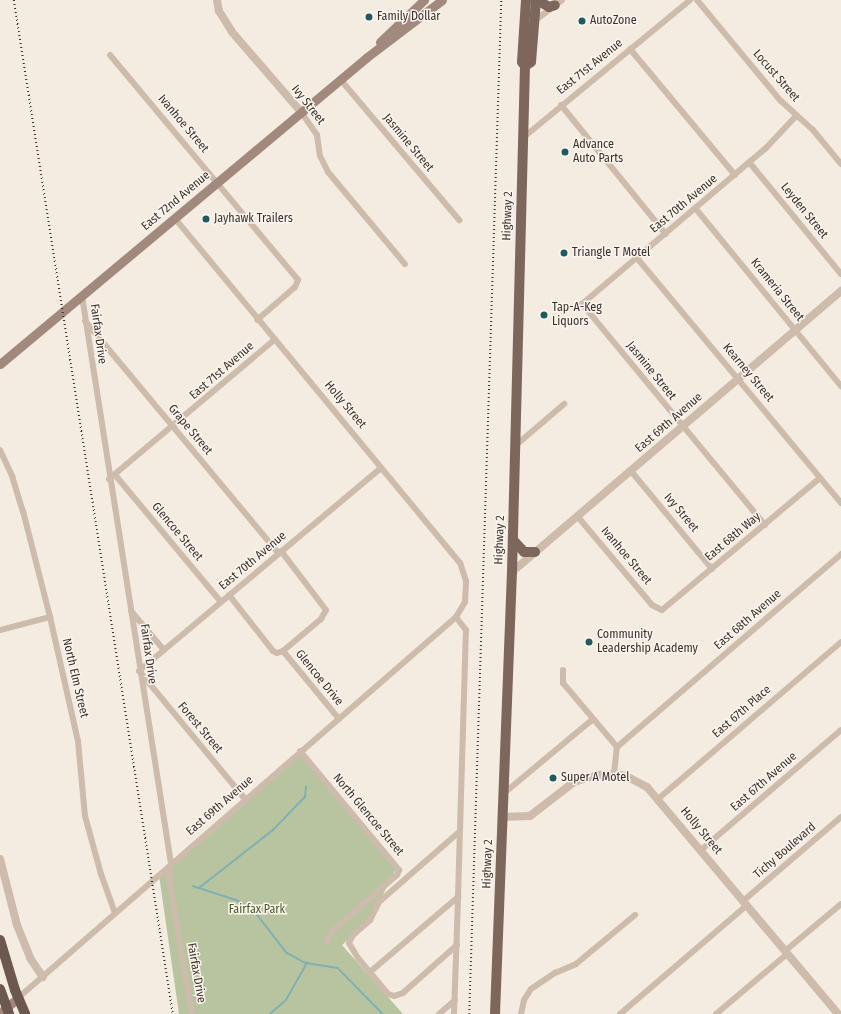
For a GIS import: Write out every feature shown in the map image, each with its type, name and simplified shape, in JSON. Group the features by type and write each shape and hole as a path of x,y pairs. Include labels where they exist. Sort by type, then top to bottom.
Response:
{"highway":[{"path":"0,940 18,998 25,1014"},
{"path":"0,989 5,1012"}],"main road":[{"name":"East 72nd Avenue","path":"367,57 424,0"},
{"name":"East 72nd Avenue","path":"0,364 340,79 442,0"},
{"name":"Highway 2","path":"495,1014 513,540 526,66 522,62 526,0"},
{"name":"Highway 2","path":"526,66 531,62 536,0"},
{"path":"536,0 549,7 558,3"},
{"path":"513,540 524,552 535,552"},
{"name":"East 69th Avenue","path":"5,1012 18,998"}],"street":[{"name":"Ivy Street","path":"217,0 219,11 232,32 301,112 317,135 320,156 328,172 405,264"},
{"name":"East 71st Avenue","path":"524,136 690,0"},
{"name":"Locust Street","path":"697,0 781,101 813,130 841,164"},
{"path":"524,29 558,3"},
{"path":"630,49 735,175"},
{"name":"Ivanhoe Street","path":"110,55 292,270 299,283 257,320"},
{"name":"Jasmine Street","path":"340,79 459,220"},
{"path":"561,105 666,234"},
{"name":"East 70th Avenue","path":"582,304 735,175 784,130 796,116"},
{"name":"Leyden Street","path":"749,162 841,274"},
{"name":"Krameria Street","path":"696,208 841,386"},
{"name":"Holly Street","path":"175,218 257,320 275,339 461,565 466,593 456,617"},
{"name":"Kearney Street","path":"637,258 841,503"},
{"name":"East 69th Avenue","path":"512,572 841,291"},
{"name":"Fairfax Drive","path":"82,296 139,671 171,864 169,878 192,1014"},
{"name":"Jasmine Street","path":"582,304 765,525"},
{"name":"Grape Street","path":"85,321 326,610 321,618 283,651"},
{"name":"East 71st Avenue","path":"109,479 116,476 275,339"},
{"path":"515,446 564,404"},
{"name":"North Elm Street","path":"0,450 12,476 23,511 50,618 78,741 85,816 101,874 116,913"},
{"name":"East 70th Avenue","path":"139,671 381,468"},
{"name":"Ivy Street","path":"631,471 712,569"},
{"name":"Glencoe Street","path":"116,476 221,602"},
{"name":"East 68th Way","path":"658,609 669,606 820,478"},
{"name":"Ivanhoe Street","path":"578,517 658,609"},
{"name":"East 68th Avenue","path":"617,747 841,554"},
{"path":"229,595 274,651 280,653 283,651"},
{"path":"131,611 164,650"},
{"path":"454,1014 466,630 456,617"},
{"name":"East 69th Avenue","path":"18,998 300,751 456,617"},
{"path":"0,630 50,618"},
{"name":"East 67th Place","path":"658,799 841,642"},
{"name":"Glencoe Drive","path":"283,651 339,719"},
{"path":"563,670 563,683 617,747 614,774"},
{"name":"Forest Street","path":"139,671 245,800"},
{"path":"503,794 593,718"},
{"name":"East 67th Avenue","path":"701,850 841,730"},
{"name":"North Glencoe Street","path":"300,751 399,870 397,875 332,931 328,941"},
{"name":"Holly Street","path":"502,817 530,816 574,782 596,775 614,774 640,783 658,799 835,1011"},
{"name":"Tichy Boulevard","path":"745,903 841,817"},
{"path":"457,945 397,996 388,994 350,947 353,935 370,920 379,902 459,832"},
{"path":"0,859 17,926 30,958 43,977"},
{"path":"370,972 443,907 458,897"},
{"path":"620,1014 745,903"},
{"path":"716,1014 841,904"},
{"path":"521,1014 524,1000 530,989 555,973 576,964 635,915"},
{"path":"439,1014 455,1000"}],"green space":[{"name":"Fairfax Park","path":"300,751 397,867 370,920 342,945 403,1014 179,1014 159,875"}],"waterway":[{"path":"199,888 273,830 305,797 306,787"},
{"path":"193,886 236,900 253,909 287,953 306,963 338,968 383,1014"},
{"path":"270,1014 286,1000 307,963"}],"railway":[{"path":"14,0 173,1014"},
{"path":"469,1014 501,0"}],"place":[{"name":"Family Dollar","path":"369,17"},
{"name":"AutoZone","path":"582,21"},
{"name":"Advance Auto Parts","path":"565,152"},
{"name":"Jayhawk Trailers","path":"206,219"},
{"name":"Triangle T Motel","path":"564,253"},
{"name":"Tap-A-Keg Liquors","path":"544,315"},
{"name":"Community Leadership Academy","path":"589,642"},
{"name":"Super A Motel","path":"553,778"}]}
